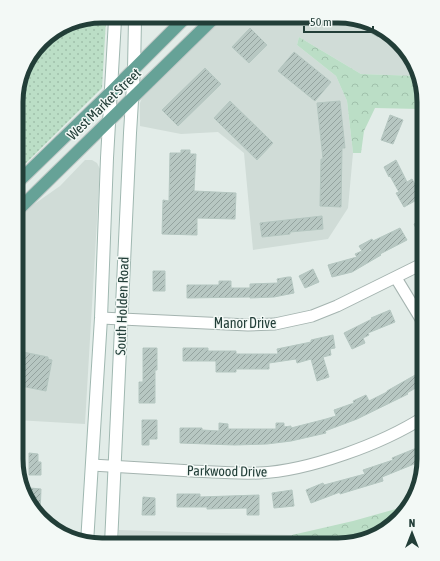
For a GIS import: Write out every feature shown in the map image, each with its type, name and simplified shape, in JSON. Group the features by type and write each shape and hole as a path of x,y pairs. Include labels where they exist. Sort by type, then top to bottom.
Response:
{"main road":[{"name":"South Holden Road","path":"87,536 101,318 115,23"},
{"name":"South Holden Road","path":"111,538 131,98 136,23"},
{"name":"West Market Street","path":"23,177 180,23"},
{"name":"West Market Street","path":"23,204 208,23"}],"street":[{"name":"Manor Drive","path":"101,318 248,325 275,324 312,316 337,306 417,267"},
{"path":"396,278 417,312"},
{"name":"Parkwood Drive","path":"92,465 229,473 260,473 292,469 332,459 374,442 417,420"}],"shaded area":[{"path":"218,23 338,23 359,26 382,36 390,43 404,58 412,76 361,74 299,37 297,45 336,76 347,101 353,153 348,208 328,239 253,250 244,153 218,132 181,134 140,126 140,103 142,98"},
{"path":"85,160 92,160 97,163 100,169 85,424 23,420 23,214 33,205 60,186"},
{"path":"119,530 292,535 292,538 119,538"}],"green space":[{"path":"106,23 102,88 23,166 23,102 27,76 39,54 54,39 76,27"},
{"path":"299,37 361,74 412,76 416,92 417,109 375,108 364,131 361,153 353,153 347,101 336,76 297,45"},
{"path":"400,508 395,513 392,513 392,516 386,522 368,532 359,535 343,538 292,538 292,535 353,521"}],"building":[{"path":"359,26 379,35 378,37"},
{"path":"250,28 267,45 249,63 232,47"},
{"path":"294,52 331,82 315,101 278,71"},
{"path":"205,68 221,84 178,126 162,110"},
{"path":"230,101 273,143 257,160 214,118"},
{"path":"340,101 345,148 342,148 341,207 320,206 321,159 323,159 317,103"},
{"path":"390,115 403,120 393,144 381,140"},
{"path":"181,150 190,150 190,154 196,154 194,191 236,193 235,219 197,218 197,235 162,234 163,200 169,201 170,153 181,153"},
{"path":"396,160 407,182 412,179 417,188 417,200 404,207 396,193 399,192 384,167"},
{"path":"322,216 323,229 290,232 290,234 262,237 260,223"},
{"path":"417,223 417,231 414,224"},
{"path":"400,228 407,240 380,254 381,255 352,272 332,277 328,265 357,257 355,254 362,251 359,246"},
{"path":"313,269 319,282 305,288 299,276"},
{"path":"153,271 165,271 165,291 153,291"},
{"path":"291,277 294,293 274,297 187,298 187,285 219,285 219,281 231,281 231,288 250,288 250,284 278,283 277,279"},
{"path":"390,310 395,322 368,333 369,335 363,338 365,343 352,349 344,333 372,319 371,318"},
{"path":"333,335 335,348 330,349 331,355 323,357 329,377 317,381 311,359 297,363 296,359 269,363 269,369 236,369 236,372 216,372 216,361 183,361 183,348 208,348 208,351 236,351 236,354 278,354 277,349 311,342 311,340"},
{"path":"143,348 157,348 155,403 139,403 139,382 143,382"},
{"path":"23,352 48,357 48,359 52,360 46,391 23,386"},
{"path":"417,374 417,387 407,393 408,394 357,419 325,431 326,433 291,441 267,444 235,445 180,443 180,428 202,428 202,430 219,431 219,423 228,424 228,429 276,429 276,423 284,423 284,427 291,426 291,428 336,416 334,410 354,403 353,401 366,395 369,401"},
{"path":"142,420 157,420 157,439 149,439 149,445 142,445"},
{"path":"417,448 417,463 382,477 383,481 340,494 340,492 311,503 306,490 323,483 324,485 365,474 363,470 393,460 392,458"},
{"path":"29,453 38,454 38,462 41,462 41,475 29,475"},
{"path":"30,488 41,489 40,508 34,499"},
{"path":"292,490 294,506 274,508 272,493"},
{"path":"177,494 200,494 200,497 259,495 259,515 247,515 247,508 207,509 207,507 177,507"},
{"path":"143,497 155,498 155,515 142,515"}]}
